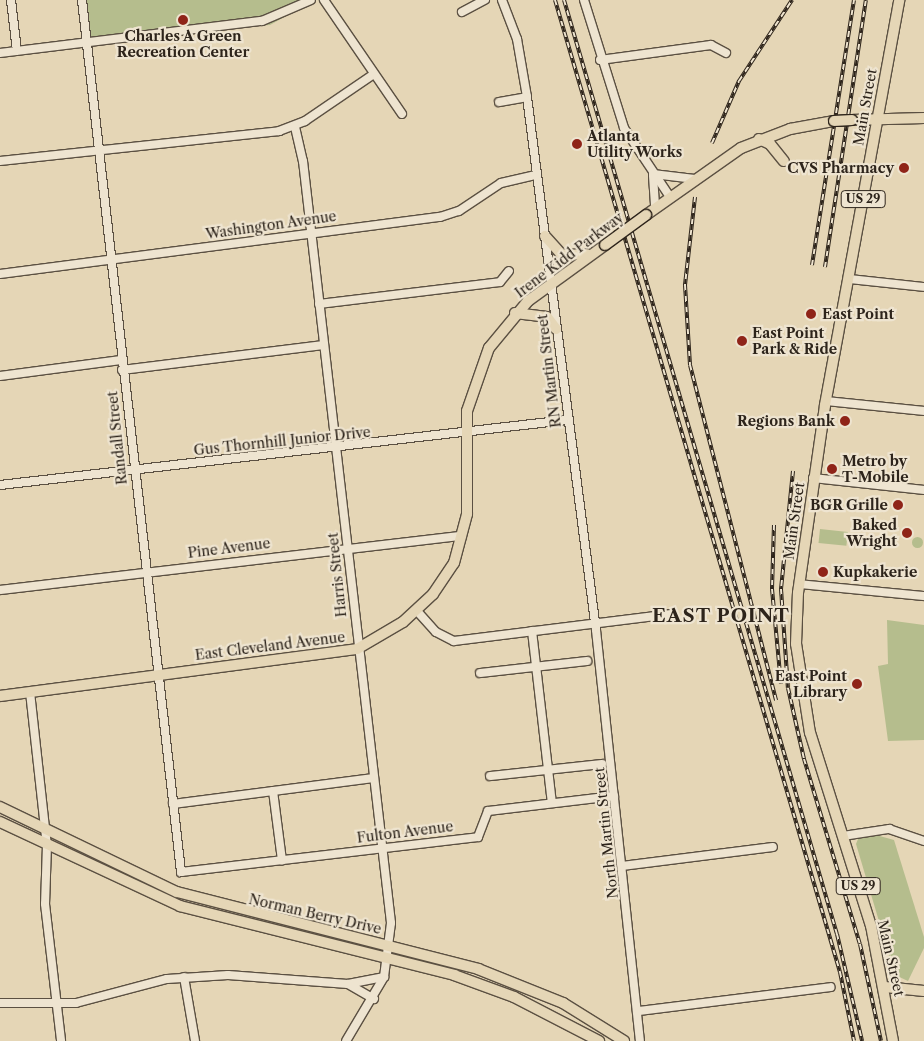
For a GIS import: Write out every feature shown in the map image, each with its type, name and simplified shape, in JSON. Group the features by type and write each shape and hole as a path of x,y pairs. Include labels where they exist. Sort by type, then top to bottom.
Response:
{"main road":[{"name":"Main Street","path":"893,1041 885,987 802,697 796,644 799,584 826,401 899,0"},
{"path":"877,119 924,118"},
{"name":"Irene Kidd Parkway","path":"417,611 454,563 462,536 468,497 466,433 478,369 515,313 551,284 695,179 759,139 834,121 877,119"},
{"path":"759,139 770,144 784,161"},
{"path":"545,236 568,257 602,247"},
{"path":"515,313 547,317 556,329"},
{"name":"East Cleveland Avenue","path":"0,696 157,674 357,650 417,611"},
{"name":"Norman Berry Drive","path":"0,807 208,903 390,946 523,986 624,1041"},
{"name":"Norman Berry Drive","path":"0,822 180,906 387,958 499,991 599,1041"},
{"path":"885,987 924,991"}],"street":[{"path":"11,0 17,51"},
{"name":"Randall Street","path":"82,0 133,470 181,872"},
{"path":"0,53 262,21 310,0"},
{"path":"324,0 402,114"},
{"path":"462,12 485,0"},
{"name":"RN Martin Street","path":"502,0 517,39 527,97 592,623"},
{"path":"584,0 600,60 624,128 670,197"},
{"path":"600,60 710,45 726,53"},
{"path":"0,161 295,126 374,74"},
{"path":"499,102 527,97"},
{"name":"Harris Street","path":"295,126 311,233 357,650 382,848 390,946 384,977 374,1000 346,1041"},
{"path":"653,174 695,179"},
{"path":"653,174 655,208"},
{"name":"Washington Avenue","path":"0,274 110,262 311,233 440,217 459,211 502,183 537,175"},
{"path":"319,304 500,282 509,271"},
{"path":"849,279 924,287"},
{"path":"122,370 323,345"},
{"path":"0,376 121,360"},
{"path":"826,401 924,412"},
{"name":"Gus Thornhill Junior Drive","path":"0,485 567,420"},
{"path":"814,478 924,490"},
{"name":"Pine Avenue","path":"0,590 347,547 462,536"},
{"path":"799,584 924,596"},
{"path":"417,611 436,632 454,641 670,614"},
{"name":"North Martin Street","path":"592,623 640,1011 640,1041"},
{"path":"532,631 552,803"},
{"path":"480,674 587,661"},
{"path":"30,692 47,845 45,904 61,1041"},
{"path":"490,776 602,764"},
{"path":"173,804 373,778"},
{"path":"273,791 282,860"},
{"name":"Fulton Avenue","path":"181,872 478,837 488,811 614,796"},
{"path":"842,836 889,829 924,841"},
{"path":"622,866 773,847"},
{"path":"0,1003 57,1004 184,978 228,975 348,984 384,977"},
{"path":"184,978 195,1041"},
{"path":"348,984 374,1000"},
{"path":"640,1011 831,988"}],"green space":[{"name":"Charles A Green Recreation Center","path":"84,0 315,0 270,25 89,39"},
{"path":"820,529 848,532 846,546 819,543"},
{"path":"917,536 923,542 917,548 911,542"},
{"path":"887,620 924,625 924,740 888,741 878,666 888,664"},
{"path":"876,835 894,840 924,937 924,948 908,981 895,975 856,844 858,839"}],"railway":[{"path":"555,0 840,972 854,1041"},
{"path":"564,0 837,934 862,1041"},
{"path":"712,143 739,81 792,0"},
{"path":"812,265 854,0"},
{"path":"825,267 866,0"},
{"path":"695,197 685,285 690,365 776,700"},
{"path":"793,471 781,589 788,688 804,759 860,944 881,1041"},
{"path":"774,525 772,589 781,684"}],"place":[{"name":"Charles A Green Recreation Center","path":"183,20"},
{"name":"Atlanta Utility Works","path":"577,144"},
{"name":"CVS Pharmacy","path":"904,168"},
{"name":"East Point","path":"811,314"},
{"name":"East Point Park & Ride","path":"742,341"},
{"name":"Regions Bank","path":"845,421"},
{"name":"Metro by T-Mobile","path":"832,469"},
{"name":"BGR Grille","path":"898,505"},
{"name":"Baked Wright","path":"907,533"},
{"name":"Kupkakerie","path":"823,572"},
{"name":"East Point Library","path":"857,684"}],"district":[{"name":"EAST POINT","path":"721,616"}]}
